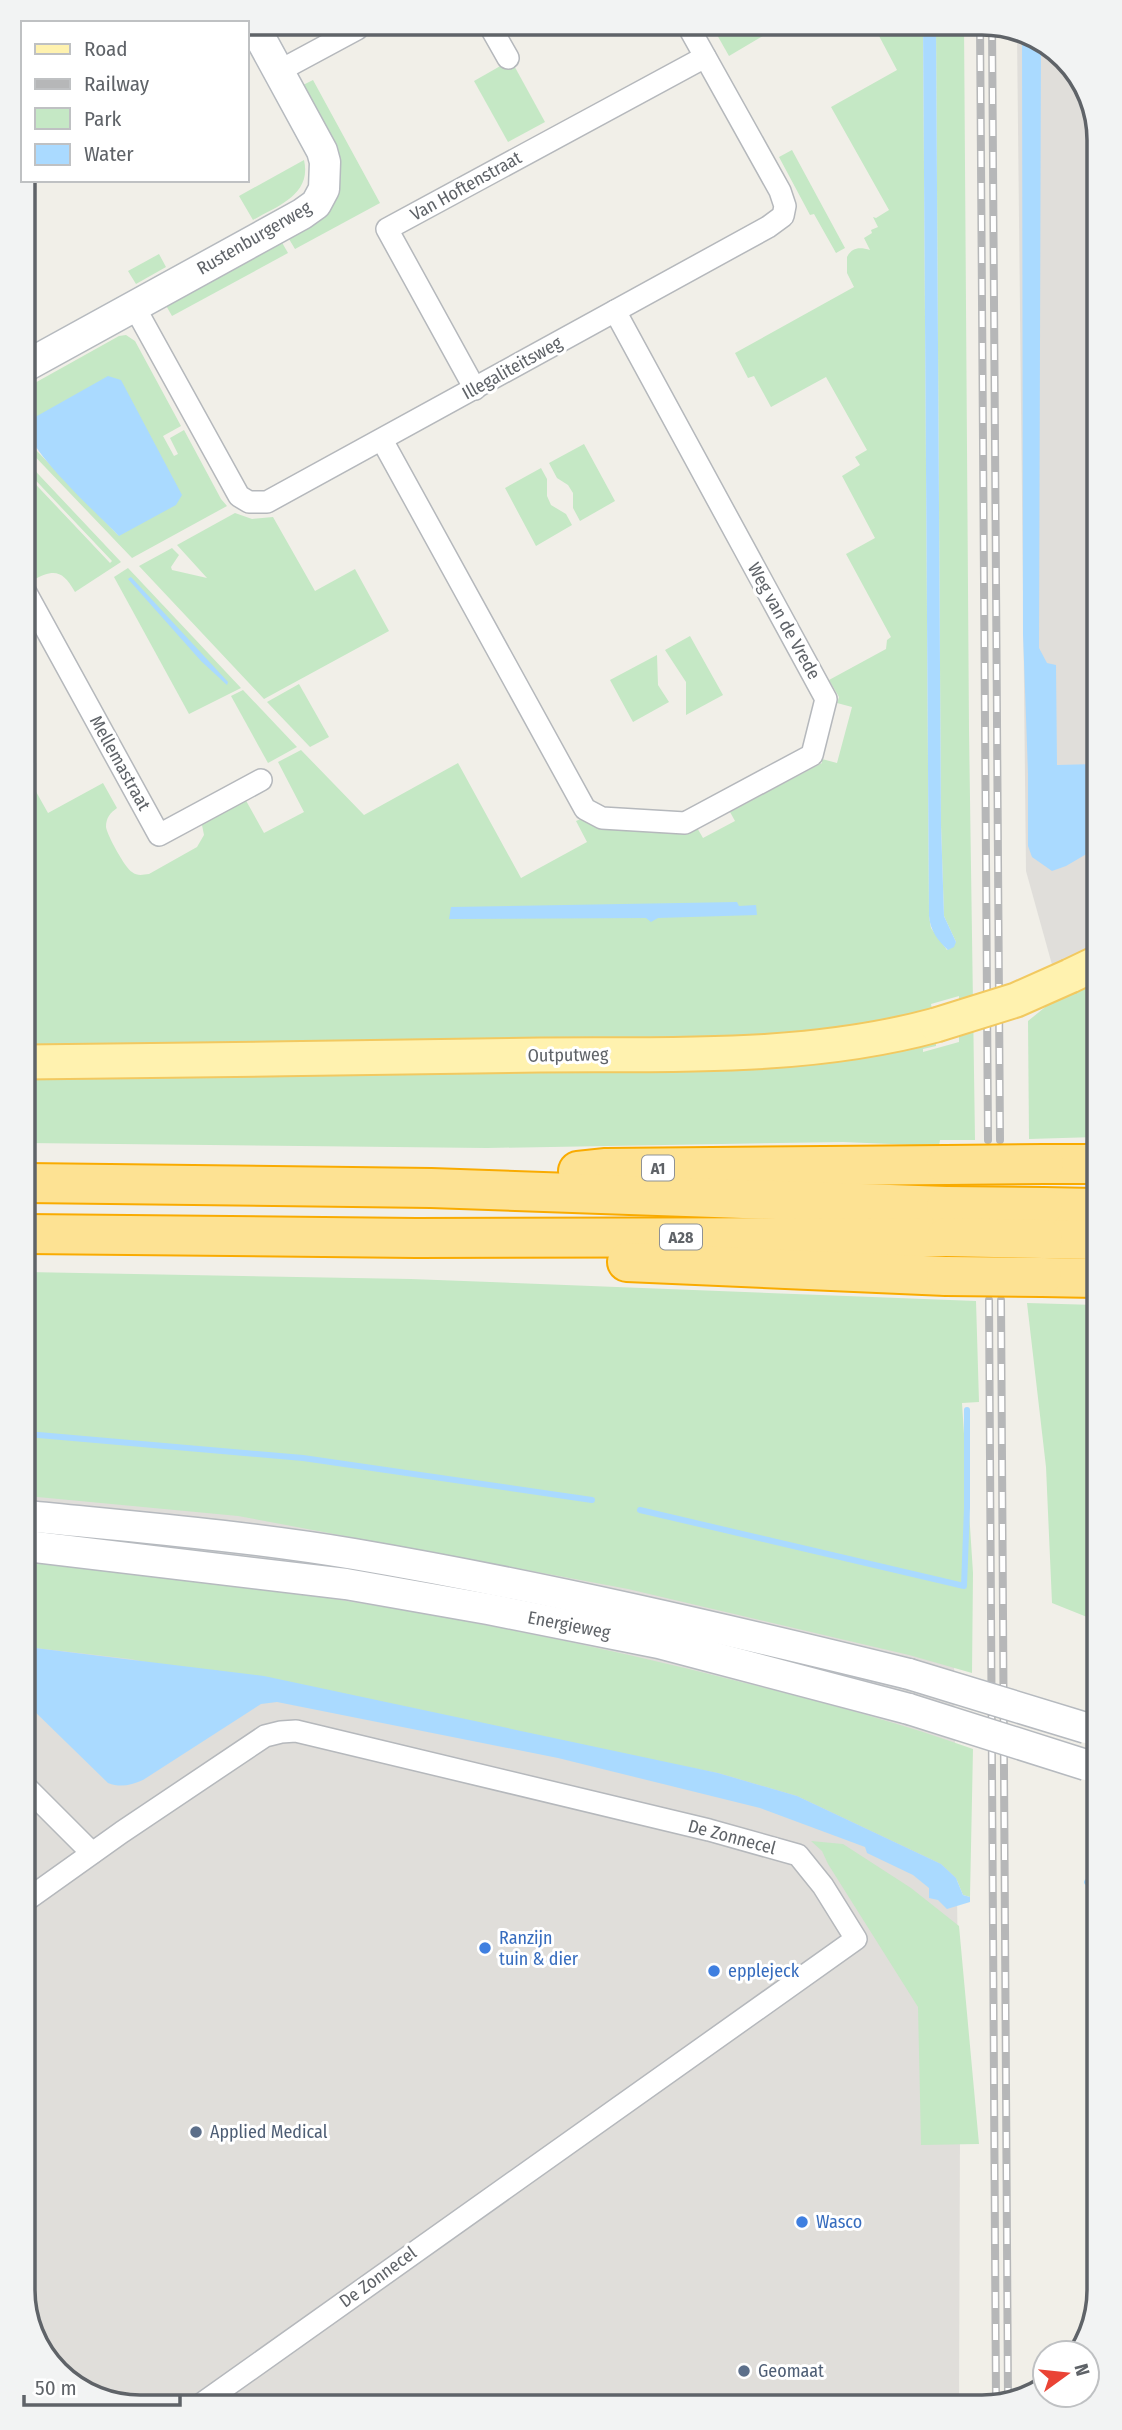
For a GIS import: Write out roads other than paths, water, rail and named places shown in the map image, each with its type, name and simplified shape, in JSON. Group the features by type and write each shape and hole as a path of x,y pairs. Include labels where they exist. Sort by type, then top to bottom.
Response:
{"highway":[{"name":"A1","path":"371,1188 606,1168 1087,1164"},
{"name":"A28","path":"35,1183 371,1188 946,1221 1043,1223 1087,1237"},
{"name":"A28","path":"1043,1223 1087,1211"},
{"name":"A28","path":"35,1234 416,1238 946,1221"},
{"name":"A28","path":"416,1238 643,1263 946,1276 1087,1278"}],"main road":[{"name":"Rustenburgerweg","path":"35,361 302,214 320,197 326,180 324,156 259,35"},
{"name":"Outputweg","path":"35,1062 701,1054 845,1043 902,1034 936,1025 1016,1000 1083,970"},
{"name":"Energieweg","path":"35,1517 192,1532 379,1559 582,1597 909,1674 1087,1728"},
{"name":"Energieweg","path":"35,1547 346,1584 659,1643 909,1709 1087,1765"}],"street":[{"path":"279,71 345,35"},
{"path":"495,35 508,58"},
{"name":"Illegaliteitsweg","path":"134,306 235,489 243,499 256,503 267,502 768,227 785,213 780,191 693,35"},
{"name":"Van Hoftenstraat","path":"475,389 387,229 705,57"},
{"name":"Weg van de Vrede","path":"382,440 585,808 593,815 602,818 685,823 812,755 826,699 615,311"},
{"name":"Mellemastraat","path":"35,609 159,835 261,780"},
{"name":"De Zonnecel","path":"35,1894 265,1736 296,1731 709,1830 798,1855 823,1886 856,1939 214,2395"},
{"path":"35,1795 92,1853"}],"water":[{"path":"923,35 936,35 941,825 944,916 956,942 954,947 948,950 941,943 931,926"},
{"path":"1022,43 1041,54 1039,648 1047,663 1056,665 1057,765 1087,764 1087,854 1052,871 1032,857 1028,846 1023,634"},
{"path":"108,376 121,380 182,495 176,505 119,536 36,447 37,416"},
{"path":"131,577 228,682 227,685 201,661 128,579"},
{"path":"737,902 739,906 756,905 757,915 658,918 651,922 646,918 449,919 451,907"},
{"path":"35,1648 264,1676 718,1773 797,1796 941,1864 956,1878 963,1895 970,1897 970,1902 947,1909 938,1900 929,1898 929,1888 913,1875 867,1853 865,1847 760,1808 558,1758 277,1702 261,1704 143,1780 126,1785 108,1783 35,1712"}],"waterway":[{"path":"640,1510 964,1586 967,1410"},
{"path":"35,1435 303,1458 592,1500"}],"railway":[{"path":"980,35 988,1140"},
{"path":"992,36 1000,1140"},
{"path":"989,1300 996,2394"},
{"path":"1001,1300 1008,2391"}],"place":[{"name":"Ranzijn tuin & dier","path":"485,1948"},
{"name":"epplejeck","path":"714,1971"},
{"name":"Applied Medical","path":"196,2132"},
{"name":"Wasco","path":"802,2222"},
{"name":"Geomaat","path":"744,2371"}]}
